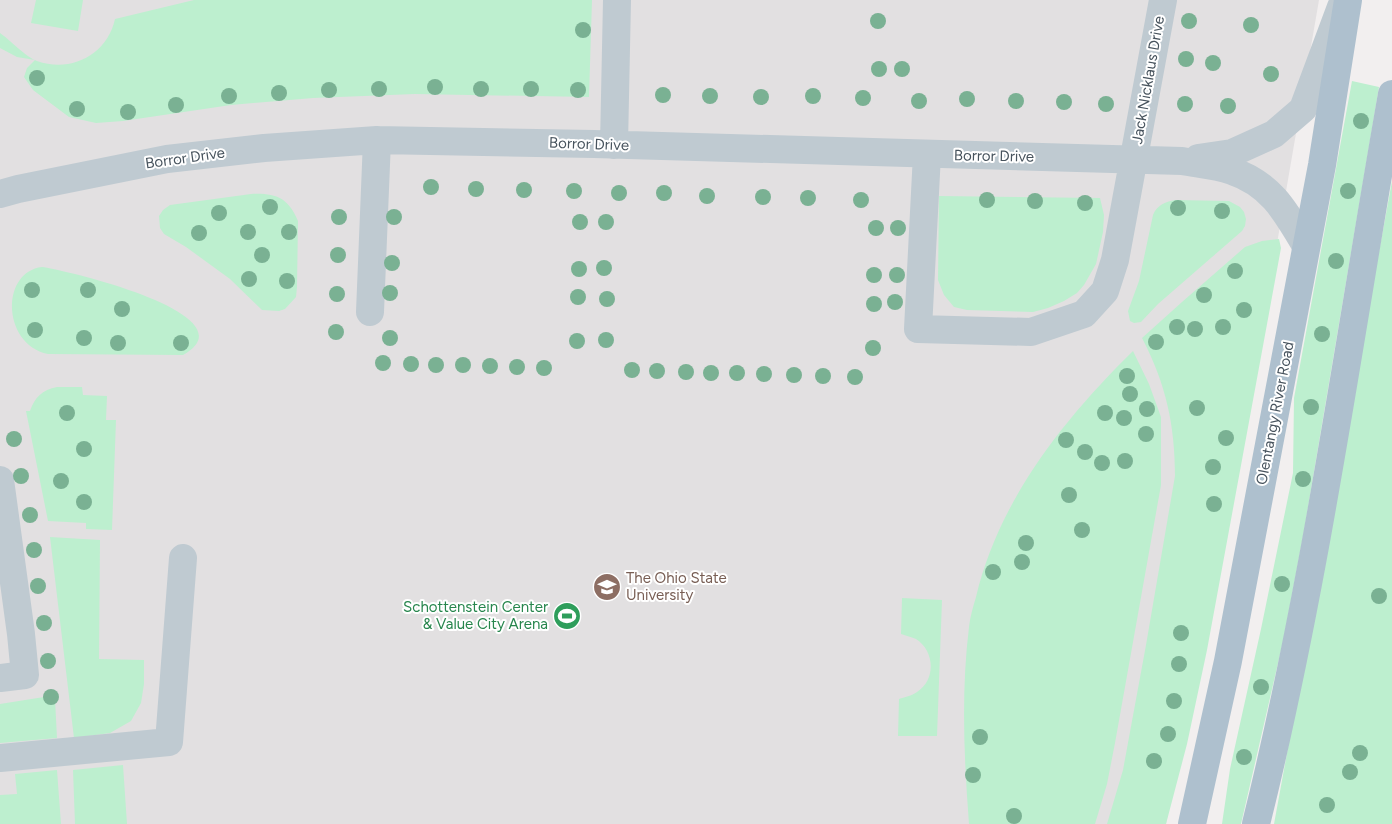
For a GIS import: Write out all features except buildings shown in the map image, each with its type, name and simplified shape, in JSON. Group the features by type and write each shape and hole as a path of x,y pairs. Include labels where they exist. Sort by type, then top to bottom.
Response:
{"main road":[{"name":"Olentangy River Road","path":"1192,824 1228,662 1322,165 1348,0"},
{"path":"1256,824 1280,730 1315,544 1344,384 1392,94"}],"street":[{"path":"614,144 617,0"},
{"name":"Jack Nicklaus Drive","path":"927,154 918,329 1031,332 1084,314 1105,291 1115,260 1163,0"},
{"path":"1182,161 1232,153 1274,134 1303,109 1343,0"},
{"path":"370,312 377,140"},
{"name":"Borror Drive","path":"0,194 18,188 167,159 264,148 377,140 614,144 1182,161"},
{"path":"1182,161 1232,171 1262,186 1283,207 1306,246"},
{"path":"0,480 25,675 0,678"},
{"path":"0,758 169,742 183,558"}],"shaded area":[{"name":"The Ohio State University","path":"0,0 1319,0 1250,400 1166,824 0,824"}],"green space":[{"path":"36,0 83,0 78,31 31,23"},
{"path":"194,0 592,0 589,97 415,94 313,98 231,105 123,121 96,123 69,117 33,90 24,77 27,68 35,60 62,65 86,58 104,42 111,32 115,19"},
{"path":"0,33 28,56 35,60 17,57 0,48"},
{"path":"1352,81 1379,87 1304,531 1284,637 1241,824 1222,824 1230,769 1293,473 1294,398"},
{"path":"1392,181 1392,824 1274,824"},
{"path":"251,194 267,194 280,198 290,207 298,221 296,297 285,309 279,311 262,310 230,279 186,247 164,234 160,228 159,216 170,205"},
{"path":"939,196 1100,198 1104,215 1103,232 1096,264 1077,293 1048,308 1033,312 967,310 954,307 944,295 938,280"},
{"path":"1175,200 1229,201 1240,207 1244,212 1245,226 1242,231 1158,304 1141,322 1134,323 1130,321 1128,311 1139,281 1153,215 1162,204"},
{"path":"1279,239 1281,248 1207,650 1187,744 1166,824 1107,824 1123,770 1175,476 1175,457 1168,405 1157,372 1142,338 1245,247 1262,241"},
{"path":"42,267 84,276 116,286 148,297 176,310 194,325 198,340 183,355 48,354 33,348 22,337 15,324 12,309 13,294 19,281 28,272"},
{"path":"1133,351 1149,384 1161,417 1161,485 1115,743 1107,784 1095,824 969,824 964,726 966,651 971,616 986,561 1000,527 1017,495 1037,464 1082,405"},
{"path":"57,387 82,387 83,395 107,396 106,420 116,420 112,530 86,529 86,523 48,521 26,411 30,411 40,395 47,390"},
{"path":"50,537 100,540 99,659 144,660 144,684 141,703 131,721 110,733 74,738"},
{"path":"902,598 942,600 937,736 898,736 899,699 917,692 923,687 928,680 931,666 930,658 922,644 916,639 901,634"},
{"path":"44,697 55,699 57,738 0,743 0,704"},
{"path":"123,765 127,824 75,824 73,770"},
{"path":"57,770 61,824 0,824 0,795 17,794 15,774"}],"place":[{"name":"The Ohio State University","path":"607,587"},
{"name":"Schottenstein Center & Value City Arena","path":"567,616"}]}
